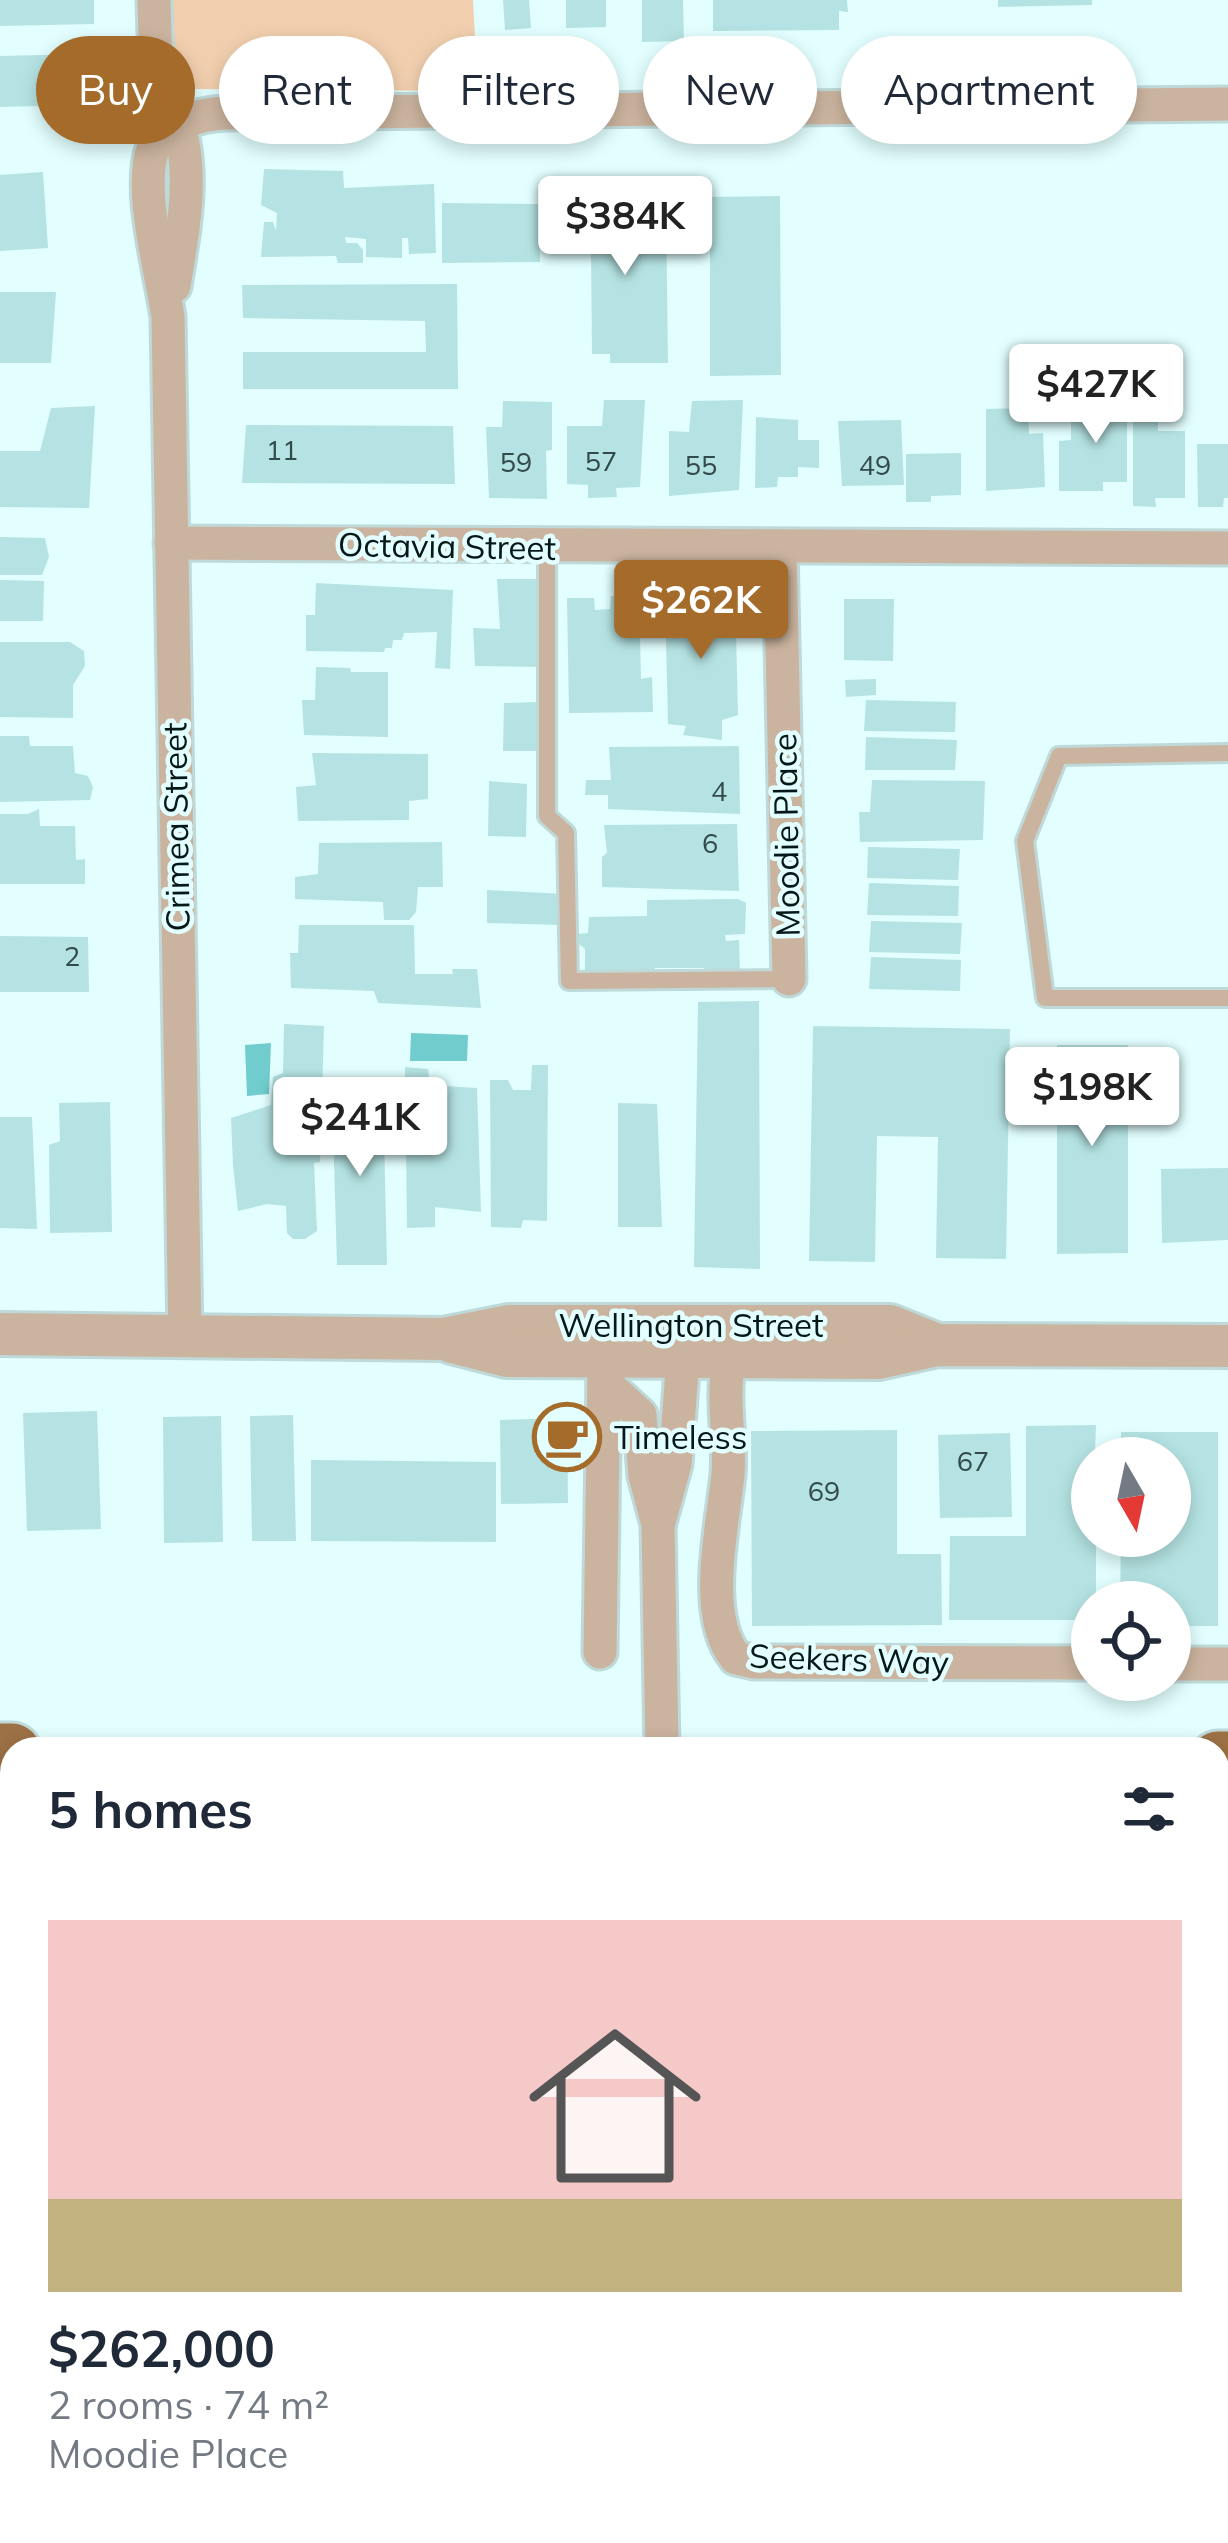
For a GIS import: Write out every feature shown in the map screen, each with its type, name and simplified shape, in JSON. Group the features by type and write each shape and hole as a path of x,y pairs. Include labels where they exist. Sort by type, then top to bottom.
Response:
{"street":[{"path":"154,0 159,36"},
{"path":"195,113 1228,104"},
{"name":"Crimea Street","path":"158,144 151,160 152,205 168,317 185,1336"},
{"name":"Octavia Street","path":"171,543 1228,548"},
{"name":"Moodie Place","path":"781,548 789,979"},
{"name":"Wellington Street","path":"0,1334 443,1339 509,1325 741,1341"},
{"name":"Wellington Street","path":"443,1339 507,1356 604,1369 683,1357 741,1341 890,1326 937,1345 1228,1346"},
{"name":"Seekers Way","path":"741,1341 719,1521 719,1621 724,1643 736,1658 754,1662 1071,1664"},
{"path":"658,1524 675,1464 683,1357"},
{"path":"604,1369 640,1415 645,1476 658,1524 662,1737"},
{"path":"600,1652 604,1369"},
{"path":"1191,1664 1228,1664"}],"lane":[{"path":"547,547 547,816 566,832 569,981 789,979"},
{"path":"1228,753 1060,756 1025,841 1046,998 1228,998"}],"shaded area":[{"path":"171,0 473,0 475,36 418,36 418,91 394,90 394,36 219,36 219,89 195,89 195,36 172,36"}],"water":[{"path":"411,1033 468,1035 467,1061 410,1061"},
{"path":"271,1043 269,1094 247,1096 245,1045"}],"building":[{"path":"0,0 94,0 94,24 0,26"},
{"path":"503,0 529,0 531,28 505,30"},
{"path":"566,0 606,0 606,27 566,28"},
{"path":"642,0 683,0 684,36 643,36 642,42"},
{"path":"713,0 847,0 848,12 839,11 839,30 713,31"},
{"path":"998,0 1092,0 1092,5 998,7"},
{"path":"36,55 36,106 0,107 0,56"},
{"path":"264,169 343,171 344,188 434,184 436,253 409,254 408,238 402,238 402,258 366,257 366,239 345,237 346,243 357,243 363,250 363,263 338,263 336,256 261,257 264,222 273,222 276,231 277,213 261,205"},
{"path":"43,172 48,248 0,251 0,175"},
{"path":"780,196 781,375 710,376 710,197"},
{"path":"442,203 539,204 540,262 442,263"},
{"path":"666,204 668,363 610,363 610,354 592,354 591,251 565,249 564,205"},
{"path":"457,284 458,389 243,389 243,352 426,352 425,321 243,318 242,285"},
{"path":"0,292 56,292 51,363 0,363"},
{"path":"1127,395 1127,482 1103,482 1103,491 1059,491 1059,441 1071,440 1071,415 1088,415 1087,396"},
{"path":"604,400 645,400 640,487 616,488 617,497 588,498 588,485 567,484 567,426 602,426"},
{"path":"743,400 739,490 669,496 669,431 689,432 692,401"},
{"path":"503,401 552,402 547,499 489,498 486,427 502,427"},
{"path":"1158,403 1158,431 1185,431 1185,498 1155,498 1156,507 1133,506 1133,404"},
{"path":"95,406 89,508 0,507 0,451 40,451 51,408"},
{"path":"1028,408 1029,434 1043,433 1045,487 986,491 986,409"},
{"path":"756,417 798,420 798,440 819,440 819,468 798,467 798,477 778,477 777,487 755,488"},
{"path":"901,420 904,485 842,486 838,421"},
{"path":"246,425 453,426 455,484 242,483"},
{"path":"1197,444 1228,444 1228,498 1223,507 1198,507"},
{"path":"961,453 961,495 906,502 906,454"},
{"path":"0,537 45,538 49,557 42,575 0,575"},
{"path":"497,579 538,579 541,667 475,666 473,628 500,629"},
{"path":"0,580 44,581 43,621 0,621"},
{"path":"316,583 453,590 450,669 435,668 437,632 404,633 402,640 393,640 392,648 384,652 306,651 306,615 315,615"},
{"path":"735,593 738,715 722,720 722,740 683,735 686,726 668,724 665,594"},
{"path":"611,596 639,596 641,679 652,677 653,712 569,713 567,598 594,598 595,610 610,609"},
{"path":"844,599 894,599 893,661 844,660"},
{"path":"0,642 70,642 84,651 85,666 73,685 73,718 0,717"},
{"path":"316,667 388,672 388,737 304,735 302,700 315,700"},
{"path":"876,679 876,695 846,697 845,680"},
{"path":"866,700 956,702 955,732 864,731"},
{"path":"539,702 539,751 503,751 504,703"},
{"path":"0,736 29,736 30,746 73,746 75,773 88,776 93,787 90,800 0,802"},
{"path":"866,737 957,740 955,770 865,770"},
{"path":"739,746 740,814 608,809 608,795 585,795 586,780 611,780 609,747"},
{"path":"312,753 428,754 428,799 409,801 409,820 298,821 296,787 316,785"},
{"path":"872,780 985,781 983,840 860,842 859,812 870,812"},
{"path":"489,781 527,784 526,837 488,836"},
{"path":"39,809 40,826 75,826 76,860 85,859 85,884 0,884 0,814"},
{"path":"737,824 739,891 602,887 602,857 607,853 604,825"},
{"path":"442,842 443,887 418,887 416,912 409,920 384,920 383,902 295,899 295,877 318,874 319,843"},
{"path":"868,847 960,849 958,880 867,878"},
{"path":"869,883 959,886 958,916 867,915"},
{"path":"487,890 564,894 562,925 487,923"},
{"path":"738,899 746,903 745,934 725,935 726,941 739,940 740,971 704,974 704,968 655,968 654,974 585,973 585,949 579,944 579,934 588,933 589,917 647,916 647,900"},
{"path":"871,921 962,923 960,954 869,952"},
{"path":"299,925 414,925 415,974 477,969 481,1008 378,1003 374,991 291,988 290,953 298,953"},
{"path":"0,936 88,937 89,992 0,992"},
{"path":"871,957 961,960 960,991 869,989"},
{"path":"759,1001 760,1269 694,1267 698,1002"},
{"path":"284,1024 324,1026 320,1162 314,1163 317,1231 305,1239 293,1239 287,1233 286,1206 267,1204 238,1211 233,1165 231,1118 271,1105 273,1077 283,1073"},
{"path":"813,1026 1010,1029 1006,1259 936,1258 938,1137 877,1136 875,1262 809,1261"},
{"path":"1057,1045 1128,1045 1128,1253 1057,1254"},
{"path":"532,1065 548,1065 547,1221 523,1220 521,1228 491,1227 490,1080 508,1080 513,1090 531,1090"},
{"path":"405,1067 428,1069 430,1085 477,1088 481,1212 435,1207 435,1227 407,1228"},
{"path":"383,1092 387,1265 337,1265 332,1094"},
{"path":"110,1102 112,1232 50,1233 49,1145 60,1141 59,1103"},
{"path":"618,1103 657,1104 662,1227 618,1227"},
{"path":"0,1117 32,1117 37,1229 0,1228"},
{"path":"1228,1168 1228,1240 1162,1243 1161,1169"},
{"path":"97,1411 101,1529 27,1531 23,1413"},
{"path":"293,1415 296,1541 252,1541 250,1416"},
{"path":"221,1416 223,1542 164,1543 163,1417"},
{"path":"567,1418 568,1503 501,1504 500,1420"},
{"path":"1096,1425 1096,1437 1071,1437 1071,1557 1096,1557 1096,1581 1071,1581 1071,1620 949,1620 950,1536 1026,1536 1026,1426"},
{"path":"897,1430 897,1554 941,1554 942,1625 752,1626 751,1431"},
{"path":"1121,1432 1218,1432 1218,1626 1191,1626 1191,1581 1120,1581 1121,1557 1191,1557 1191,1437 1121,1437"},
{"path":"1010,1433 1012,1517 940,1518 938,1435"},
{"path":"311,1460 496,1462 496,1542 311,1541"}],"place":[{"name":"Timeless","path":"567,1437"}]}
